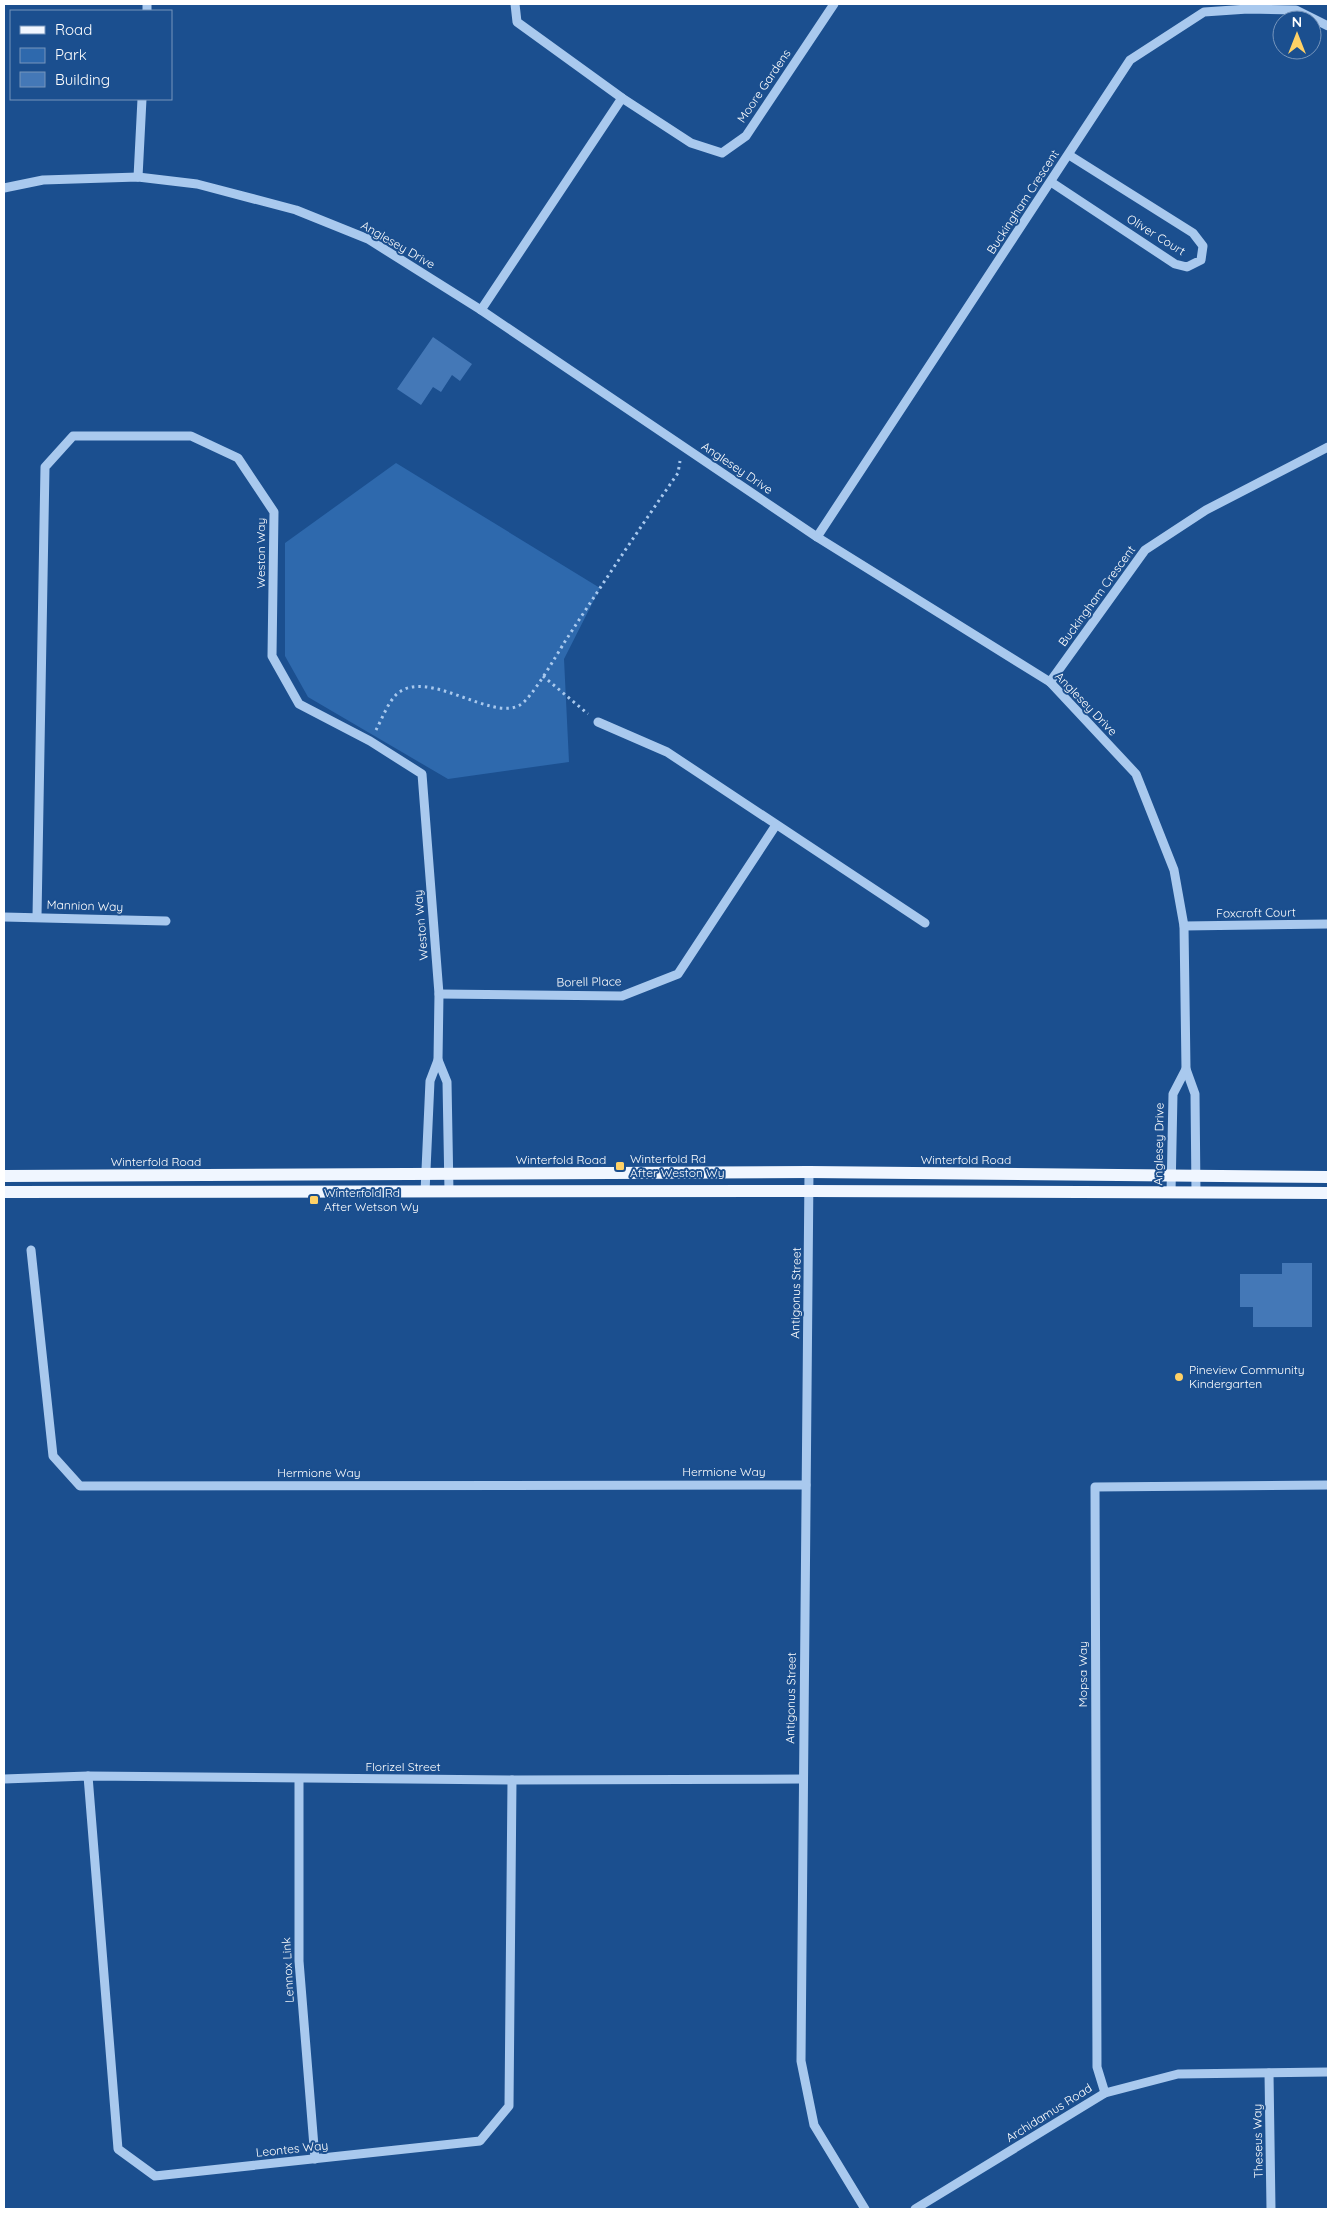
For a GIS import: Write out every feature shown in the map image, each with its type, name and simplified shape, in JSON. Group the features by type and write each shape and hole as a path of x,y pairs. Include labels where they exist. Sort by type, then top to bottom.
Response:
{"main road":[{"name":"Winterfold Road","path":"4,1176 810,1172 1328,1177"},
{"path":"4,1192 810,1191 1171,1194 1328,1193"}],"street":[{"name":"Moore Gardens","path":"515,4 517,22 622,98 691,143 722,153 746,136 834,4"},
{"name":"Buckingham Crescent","path":"817,536 1130,60 1204,12 1248,9 1296,10 1328,26"},
{"path":"480,310 622,98"},
{"path":"138,177 142,100"},
{"name":"Oliver Court","path":"1051,182 1175,264 1187,267 1201,260 1203,246 1193,234 1069,155"},
{"name":"Anglesey Drive","path":"4,188 43,180 138,177 197,184 296,210 368,239 480,310 817,536 1050,682 1136,774 1174,870 1184,926 1186,1069 1195,1094 1196,1193"},
{"name":"Weston Way","path":"37,917 45,468 73,436 191,436 238,458 274,512 272,656 299,704 370,741 422,774 440,994 438,1060 430,1081 425,1192"},
{"name":"Buckingham Crescent","path":"1050,682 1145,550 1206,510 1328,447"},
{"path":"598,722 667,752 925,924"},
{"name":"Borell Place","path":"440,994 622,996 678,974 776,825"},
{"name":"Mannion Way","path":"4,917 166,921"},
{"name":"Foxcroft Court","path":"1184,926 1328,924"},
{"name":"Weston Way","path":"438,1060 447,1082 448,1192"},
{"name":"Anglesey Drive","path":"1171,1194 1173,1094 1186,1069"},
{"name":"Antigonus Street","path":"810,1172 802,1779 801,2061 814,2124 865,2209"},
{"name":"Hermione Way","path":"31,1250 52,1456 80,1486 806,1485"},
{"name":"Mopsa Way","path":"1105,2093 1097,2066 1095,1487 1328,1485"},
{"name":"Florizel Street","path":"4,1779 88,1776 512,1780 802,1779"},
{"name":"Leontes Way","path":"88,1776 118,2148 156,2176 480,2141 509,2106 512,1780"},
{"name":"Lennox Link","path":"299,1779 299,1961 315,2159"},
{"name":"Archidamus Road","path":"915,2209 1105,2093 1178,2074 1328,2072"},
{"name":"Theseus Way","path":"1270,2073 1272,2209"}],"path":[{"path":"370,741 396,695 405,688 422,686 507,709 521,704 543,676 633,537 678,473 678,465 688,449"},
{"path":"543,676 598,722"}],"green space":[{"path":"396,463 600,588 564,659 569,762 448,779 308,697 285,656 285,543"}],"building":[{"path":"433,337 472,364 460,381 452,375 441,392 433,387 421,405 397,389"},
{"path":"1282,1263 1312,1263 1312,1327 1253,1327 1253,1307 1240,1307 1240,1274 1282,1274"}],"place":[{"name":"Winterfold Rd After Weston Wy","path":"620,1166"},
{"name":"Winterfold Rd After Wetson Wy","path":"314,1200"},
{"name":"Pineview Community Kindergarten","path":"1179,1377"}]}
